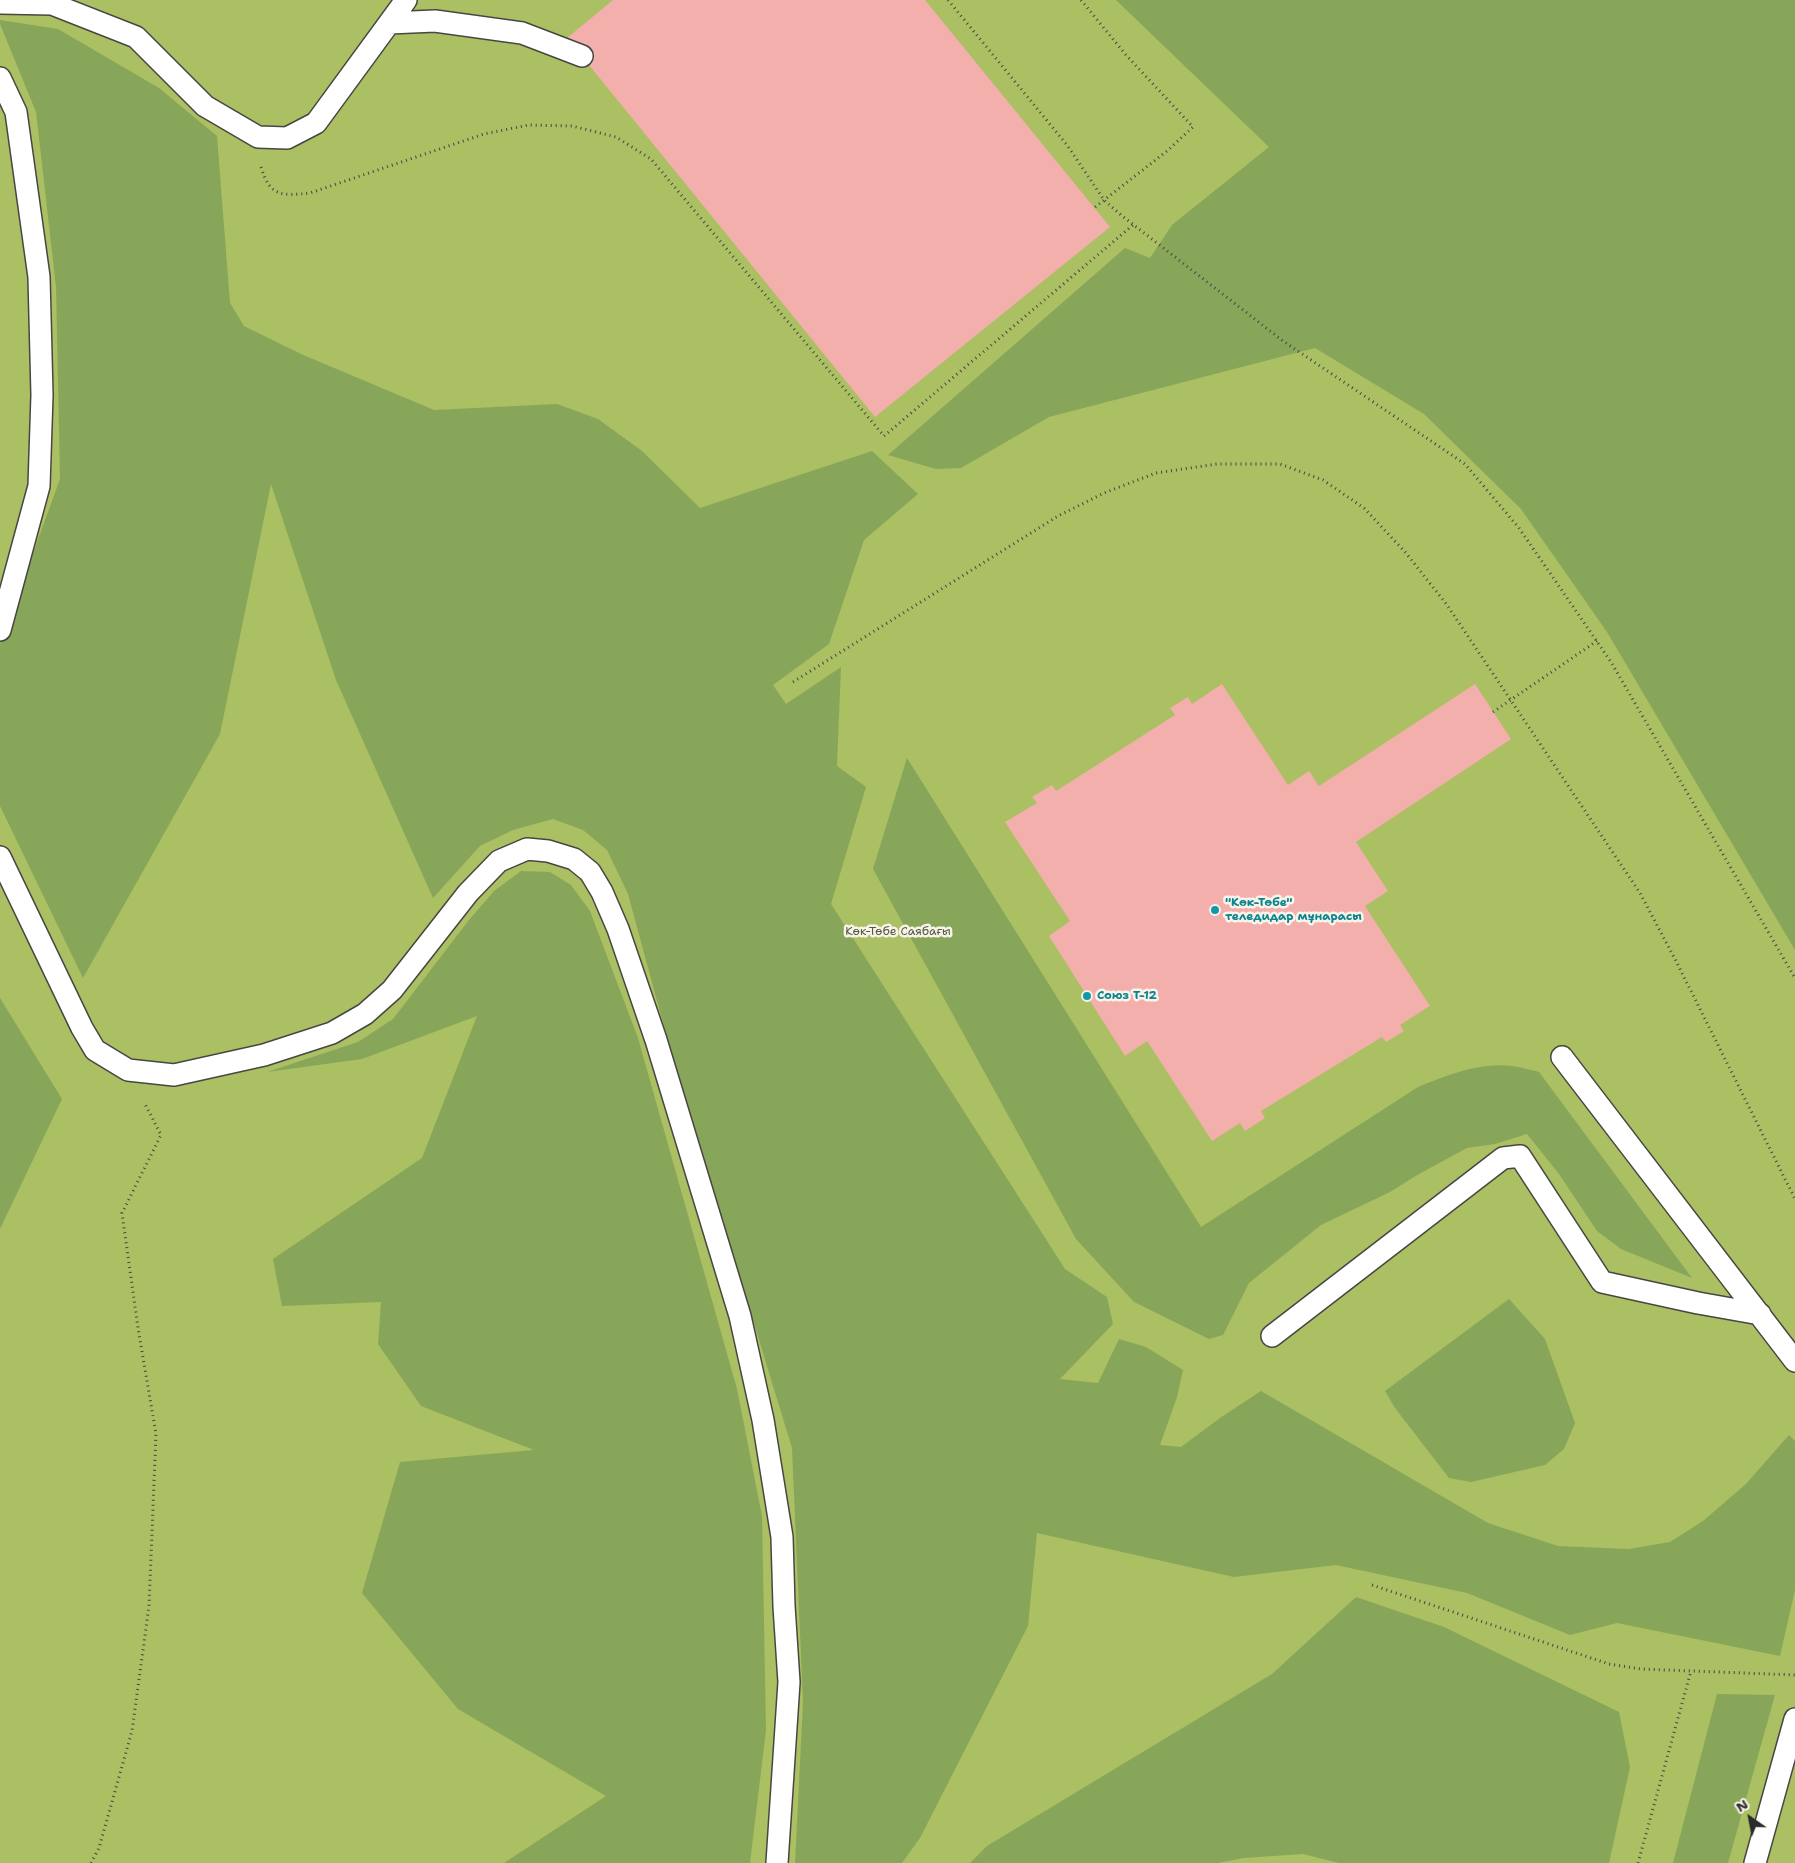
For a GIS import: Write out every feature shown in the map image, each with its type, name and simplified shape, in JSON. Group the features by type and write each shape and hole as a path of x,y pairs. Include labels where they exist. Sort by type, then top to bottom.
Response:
{"lane":[{"path":"0,3 52,4 136,37 205,106 258,137 287,138 316,123 406,0"},
{"path":"389,23 435,20 522,33 582,56"},
{"path":"0,78 16,112 39,277 42,395 39,486 0,630"},
{"path":"0,858 95,1050 128,1070 174,1075 264,1055 332,1032 365,1014 392,990 468,893 499,861 527,849 548,851 574,859 590,872 602,892 618,929 656,1040 740,1316 763,1420 782,1537 789,1682 777,1863"},
{"path":"1562,1057 1795,1361"},
{"path":"1272,1336 1503,1158 1520,1156 1602,1282 1698,1303 1760,1314"},
{"path":"1755,1863 1795,1719"}],"path":[{"path":"948,0 1067,145 1104,200 1133,225 1283,341 1465,464 1520,528 1597,641 1795,978"},
{"path":"1081,0 1126,55 1193,127 1094,208"},
{"path":"258,137 258,158 264,176 273,190 287,196 310,193 484,134 529,125 572,126 616,137 651,160 884,436 1133,225"},
{"path":"793,682 1058,516 1104,493 1156,473 1217,464 1280,464 1323,480 1364,508 1406,553 1447,605 1640,893 1795,1199"},
{"path":"1493,712 1597,641"},
{"path":"91,1863 99,1848 132,1732 148,1606 156,1434 138,1328 122,1213 161,1135 128,1070"},
{"path":"1372,1585 1609,1664 1641,1669 1795,1675"},
{"path":"1638,1863 1691,1671"}],"green space":[{"name":"Көк-Төбе Саябағы","path":"0,0 1795,0 1795,1863 0,1863"},
{"path":"1116,0 1795,0 1795,950 1607,632 1521,509 1424,414 1315,348 1049,417 961,468 936,469 888,455 1125,248 1150,258 1172,225 1269,147"},
{"path":"0,20 58,29 159,88 217,136 230,303 244,326 301,354 434,410 557,404 598,419 642,451 700,508 872,451 918,494 864,540 829,644 773,685 786,704 841,667 837,766 866,787 831,904 1065,1269 1107,1297 1113,1324 1060,1379 1098,1383 1119,1339 1146,1347 1183,1370 1177,1397 1160,1445 1181,1447 1261,1391 1488,1523 1558,1546 1629,1549 1670,1542 1703,1521 1746,1484 1789,1435 1795,1441 1795,1590 1780,1656 1617,1623 1570,1635 1467,1593 1336,1565 1234,1577 1037,1533 1028,1626 920,1838 902,1863 795,1863 803,1702 792,1448 669,1045 628,894 607,850 583,830 553,819 513,830 480,846 433,898 336,680 271,484 220,734 83,978 0,806 0,644 60,479 56,287 36,112"},
{"path":"907,758 1201,1227 1418,1087 1464,1070 1500,1065 1512,1066 1539,1072 1692,1278 1621,1249 1597,1231 1559,1174 1527,1134 1495,1144 1467,1148 1390,1192 1321,1225 1249,1283 1223,1335 1209,1339 1134,1302 1076,1239 873,869"},
{"path":"521,871 550,872 571,885 590,911 638,1038 737,1389 762,1516 766,1730 750,1863 504,1863 606,1796 458,1709 362,1593 400,1462 534,1450 421,1406 378,1344 381,1302 282,1306 273,1259 422,1158 477,1016 362,1059 267,1072 358,1042 393,1019 469,920 494,891"},
{"path":"0,998 62,1099 0,1229"},
{"path":"1509,1299 1545,1339 1575,1423 1564,1449 1545,1465 1471,1482 1449,1478 1395,1408 1385,1391"},
{"path":"1356,1597 1444,1627 1619,1712 1630,1767 1609,1863 1339,1863 1303,1854 1244,1858 1218,1863 970,1863 987,1846 1272,1674"},
{"path":"1717,1694 1775,1695 1728,1863 1673,1863"}],"building":[{"path":"613,0 925,0 1110,227 875,417 567,38"},
{"path":"1222,684 1288,785 1309,771 1319,786 1475,684 1511,739 1356,842 1388,891 1365,906 1430,1006 1400,1025 1404,1031 1386,1042 1382,1037 1261,1111 1265,1118 1245,1131 1240,1123 1212,1141 1147,1041 1125,1056 1049,936 1070,921 1005,822 1037,803 1032,797 1052,785 1056,791 1175,715 1170,708 1188,697 1192,704"}],"place":[{"name":"\"Көк-Төбе\" теледидар мұнарасы","path":"1215,910"},
{"name":"Союз Т-12","path":"1087,996"}]}
